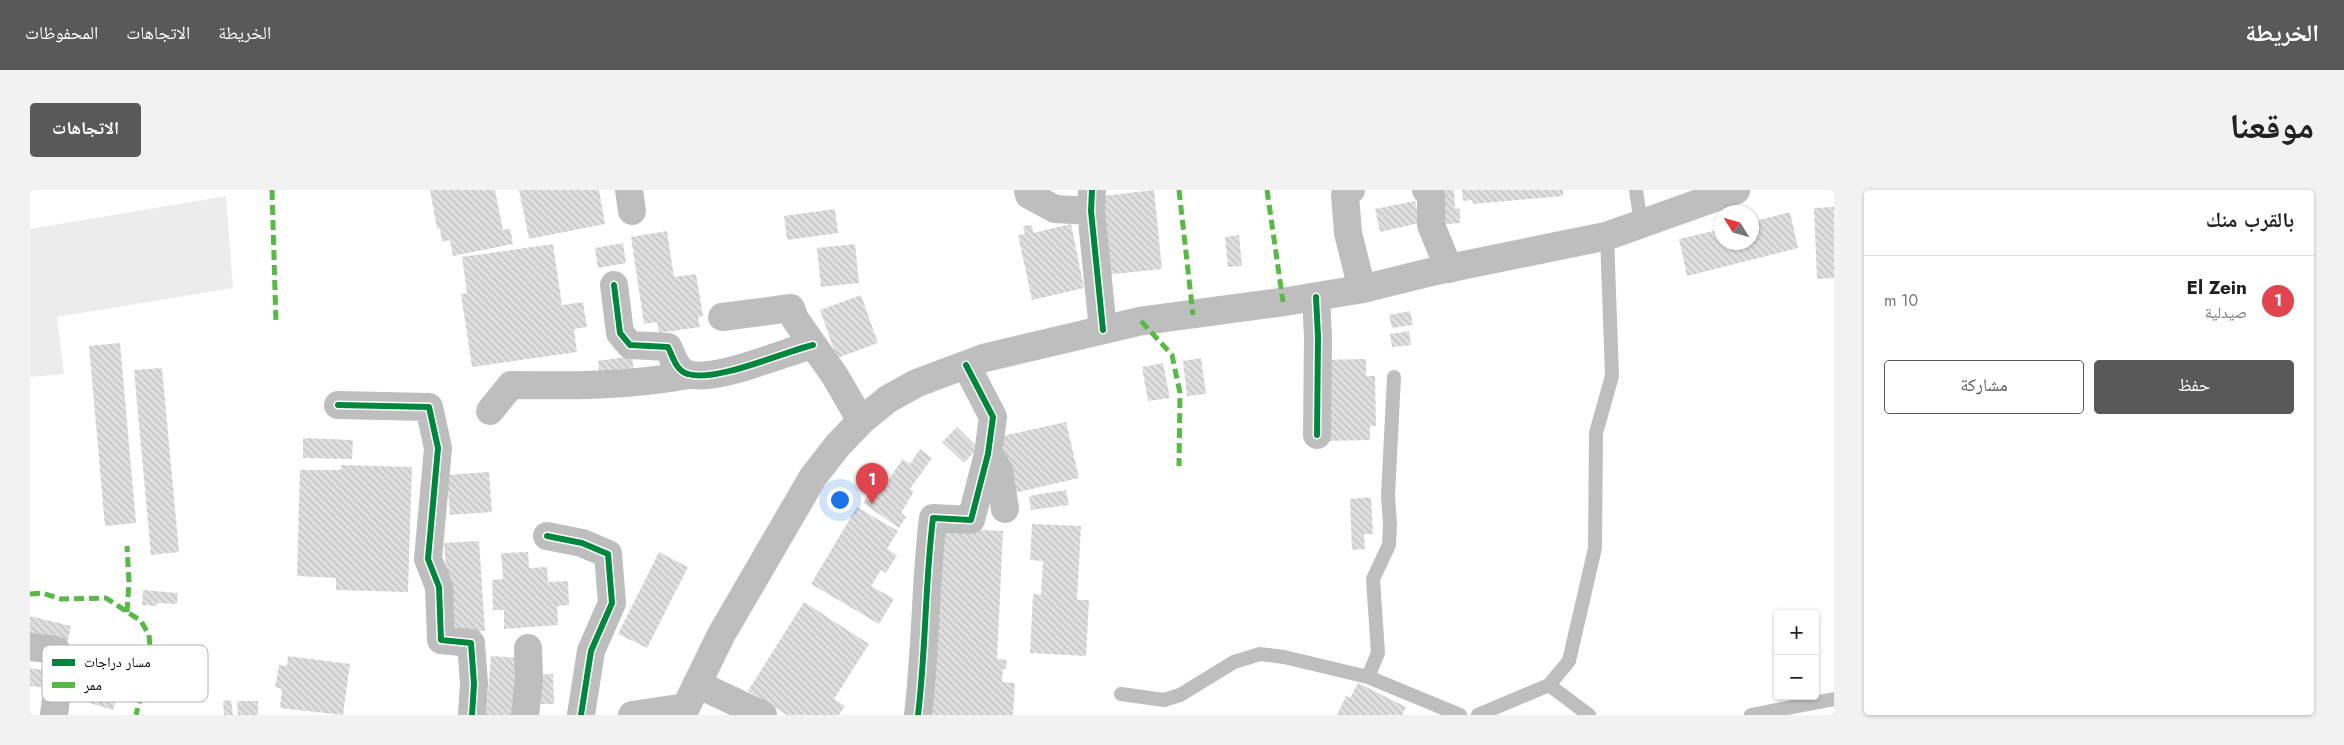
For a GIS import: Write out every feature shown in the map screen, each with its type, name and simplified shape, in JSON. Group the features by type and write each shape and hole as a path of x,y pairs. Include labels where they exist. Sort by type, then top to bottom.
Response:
{"main road":[{"path":"1028,190 1028,195 1056,208 1091,200 1104,330"},
{"path":"1351,190 1345,195 1348,233 1362,289"},
{"path":"1426,190 1431,195 1431,225 1450,269"},
{"path":"688,702 721,635 813,477 860,421 888,400 917,383 984,358 1141,321 1362,289 1607,236 1736,190"},
{"path":"614,285 620,333 630,345 668,347 677,368 688,375"},
{"path":"1316,297 1318,337 1317,435"},
{"path":"722,317 790,308 795,319 835,376 860,421"},
{"path":"490,411 511,385 618,384 688,375 714,374 813,346"},
{"path":"918,715 924,665 925,612 933,518 972,520 988,454 993,417 966,365"},
{"path":"338,405 429,407 438,448 428,559 439,587 441,640 471,643 474,684 472,715"},
{"path":"988,454 999,470 1005,509"},
{"path":"547,536 582,544 608,554 612,603 591,651 581,715"},
{"path":"525,715 528,648"},
{"path":"54,715 56,702"},
{"path":"632,715 688,702 763,715"}],"lane":[{"path":"1636,190 1641,224"},
{"path":"1478,715 1498,710 1549,685 1569,660 1594,548 1596,434 1612,376 1607,236"},
{"path":"1368,677 1378,653 1373,579 1389,545 1388,496 1394,377"},
{"path":"1121,694 1164,700 1180,694 1234,662 1260,654 1284,657 1368,677 1460,715"},
{"path":"1549,685 1589,715"},
{"path":"1750,715 1834,699"}],"shaded area":[{"path":"226,196 233,288 57,317 64,374 30,377 30,229"}],"building":[{"path":"430,190 495,190 503,230 510,228 513,244 453,256 450,240 442,242 440,229 437,229"},
{"path":"519,190 599,190 605,224 529,239"},
{"path":"1154,190 1162,269 1104,275 1103,196"},
{"path":"1436,190 1454,190 1455,208 1460,209 1460,223 1438,225"},
{"path":"1462,190 1563,190 1563,196 1473,204 1472,200 1463,201"},
{"path":"1415,201 1419,223 1380,232 1375,209"},
{"path":"1834,207 1834,278 1817,279 1814,208"},
{"path":"835,209 838,233 787,240 784,216"},
{"path":"1790,212 1798,248 1687,276 1679,239 1714,231 1714,250 1759,250 1759,220"},
{"path":"1071,224 1084,288 1032,300 1018,235 1025,234 1023,226 1032,225 1033,233"},
{"path":"667,231 674,277 696,274 703,316 698,317 700,327 659,333 657,322 644,324 631,237"},
{"path":"1239,235 1242,266 1228,267 1225,237"},
{"path":"623,243 626,263 598,268 595,248"},
{"path":"553,244 562,305 583,302 587,327 574,329 577,352 472,367 461,294 467,293 462,257"},
{"path":"855,244 859,283 821,287 817,248"},
{"path":"861,295 878,343 837,358 820,310"},
{"path":"1410,311 1413,325 1392,328 1389,315"},
{"path":"1409,331 1411,345 1392,347 1390,334"},
{"path":"120,343 136,523 105,526 89,346"},
{"path":"632,356 634,372 600,377 598,361"},
{"path":"1201,358 1206,394 1187,396 1183,361"},
{"path":"1366,359 1366,376 1375,376 1376,426 1370,426 1370,440 1325,441 1320,360"},
{"path":"1163,363 1170,398 1148,401 1142,367"},
{"path":"162,368 179,552 151,555 134,370"},
{"path":"1066,422 1079,478 1010,494 998,437"},
{"path":"957,427 978,448 964,463 942,442"},
{"path":"303,438 353,440 352,459 303,458"},
{"path":"920,449 932,458 910,489 914,491 901,513 906,517 899,528 863,503 877,483 883,487 903,459 910,464"},
{"path":"341,465 412,467 408,592 336,590 336,578 297,576 300,470 341,470"},
{"path":"489,472 492,512 450,515 447,475"},
{"path":"1066,490 1069,505 1031,510 1029,496"},
{"path":"1371,497 1373,534 1364,534 1365,549 1352,550 1350,499"},
{"path":"857,507 898,531 887,549 897,555 886,573 881,570 871,586 894,599 879,624 811,584"},
{"path":"1032,524 1081,526 1077,600 1089,600 1086,656 1030,653 1033,594 1041,595 1043,561 1030,560"},
{"path":"940,528 1003,531 997,659 1007,660 1006,669 1003,669 1002,682 1015,683 1013,715 932,715"},
{"path":"479,541 485,631 450,633 444,543"},
{"path":"528,552 529,568 547,567 548,582 568,581 569,605 557,606 558,625 504,629 504,610 493,610 492,580 503,579 501,553"},
{"path":"659,552 688,567 647,648 618,634"},
{"path":"143,590 178,593 177,604 157,603 157,606 142,605"},
{"path":"804,602 869,644 834,699 845,706 839,715 787,715 748,691"},
{"path":"30,616 71,626 67,645 55,645 40,641 30,633"},
{"path":"288,656 350,664 343,715 280,708 282,689 275,687 279,665 287,666"},
{"path":"491,656 521,658 516,715 486,715"},
{"path":"30,668 42,670 42,687 30,686"},
{"path":"553,674 554,704 538,704 537,675"},
{"path":"1358,683 1406,707 1402,715 1337,715 1346,696 1350,698"},
{"path":"231,700 233,715 224,715 223,701"},
{"path":"237,701 258,701 258,715 238,715"},
{"path":"86,702 115,702 113,710"}],"marked path":[{"path":"272,190 276,323"},
{"path":"1179,190 1193,315"},
{"path":"1267,190 1283,302"},
{"path":"1141,321 1172,355 1180,393 1179,466"},
{"path":"127,546 129,582 127,612"},
{"path":"30,594 42,593 61,599 106,598 141,621 149,635 150,645"},
{"path":"136,715 139,702"}],"cycle path":[{"path":"1092,190 1091,211 1103,330"},
{"path":"614,285 620,333 630,345 668,347 678,367 688,374 700,376 732,371 813,345"},
{"path":"1316,297 1318,337 1317,435"},
{"path":"918,715 933,518 971,520 988,454 993,417 966,365"},
{"path":"338,405 429,407 438,448 428,559 439,587 441,640 471,643 474,684 472,715"},
{"path":"547,536 582,543 608,554 612,603 591,651 581,715"}],"place":[{"name":"El Zein","path":"872,504"}]}
